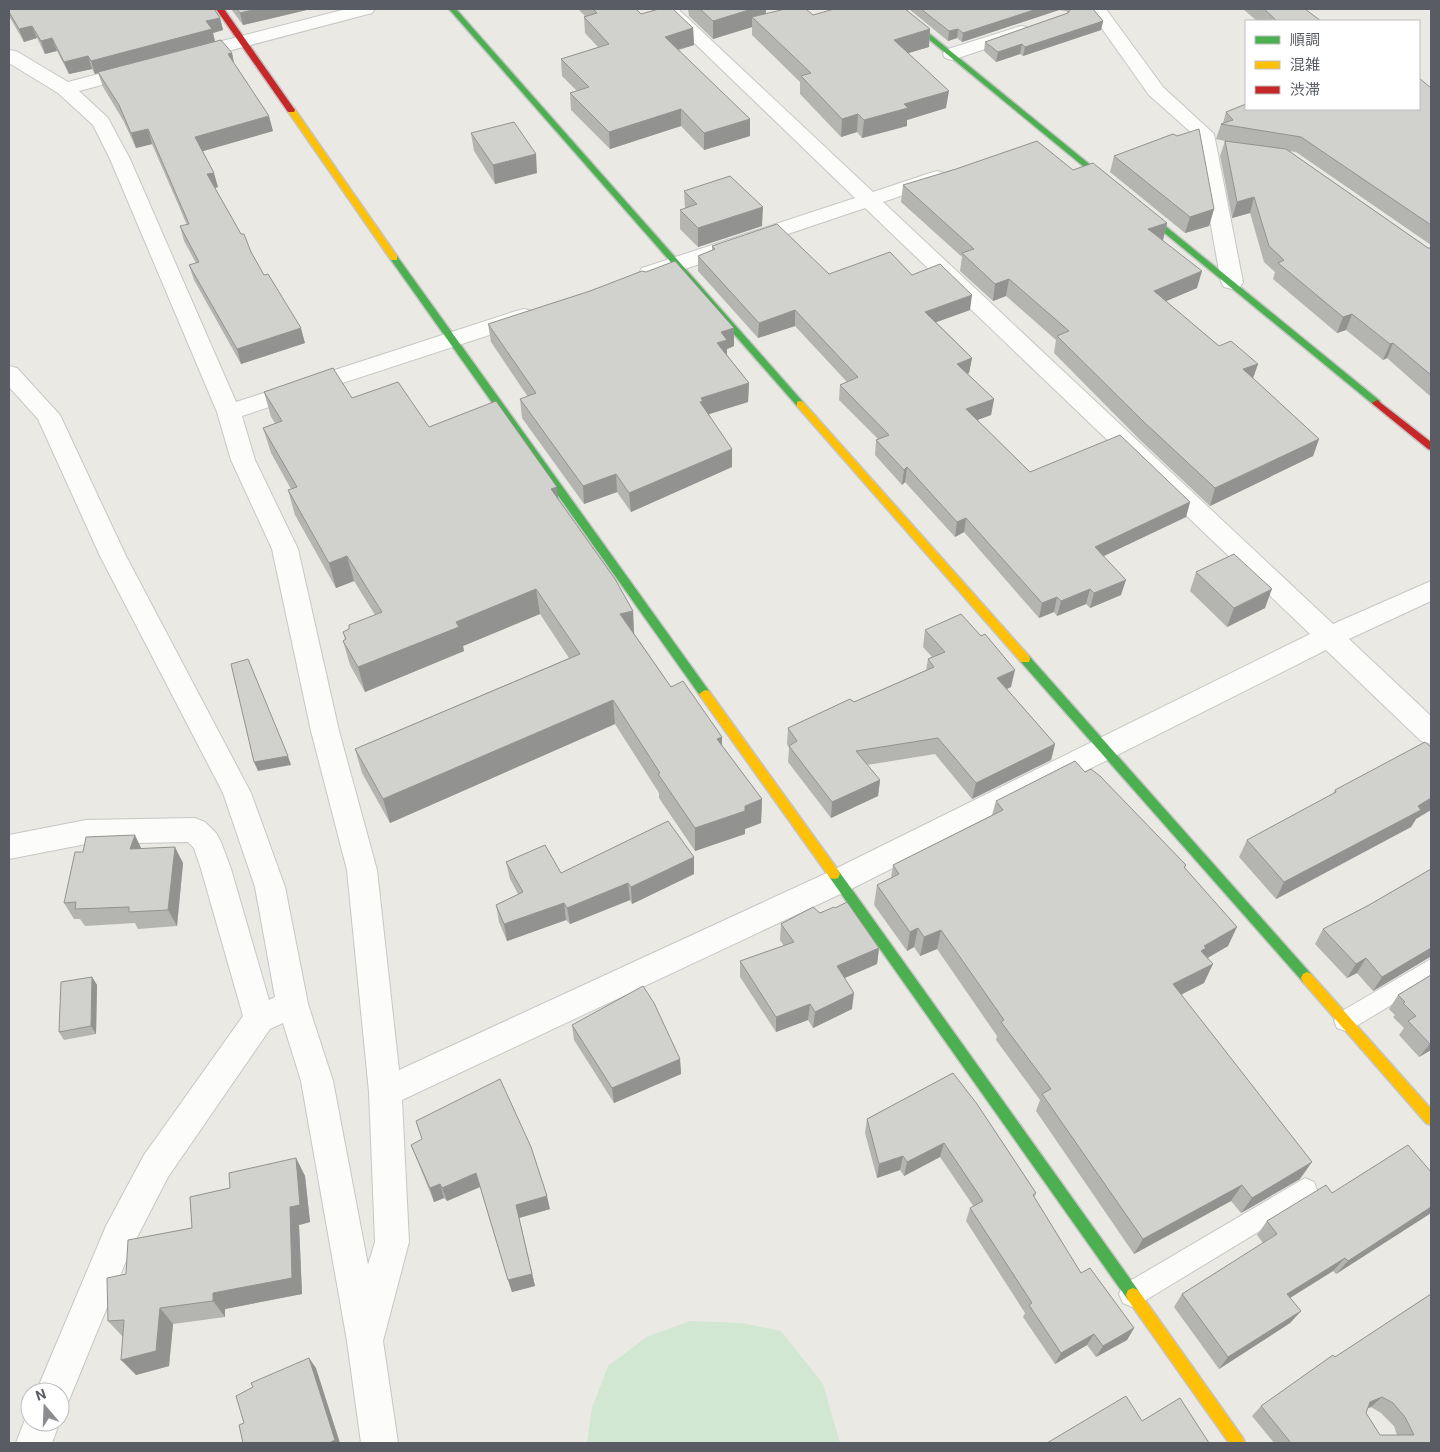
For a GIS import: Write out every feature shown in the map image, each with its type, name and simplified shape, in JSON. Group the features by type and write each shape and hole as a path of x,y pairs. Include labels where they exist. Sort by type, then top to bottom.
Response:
{"street":[{"path":"220,9 451,340 839,881 1238,1443"},
{"path":"169,61 366,9"},
{"path":"452,9 1106,748 1431,1119"},
{"path":"668,9 1431,733"},
{"path":"895,9 1431,446"},
{"path":"1097,9 1156,90 1216,147 1232,282"},
{"path":"952,54 1033,27"},
{"path":"9,55 65,89 102,122 120,158 229,412 243,460 285,549 325,731 362,870 385,1092 392,1242 365,1341"},
{"path":"65,89 150,66"},
{"path":"1025,146 1053,137"},
{"path":"629,280 952,171"},
{"path":"229,412 545,308"},
{"path":"9,373 48,415 113,556 237,793 270,887 292,1004 317,1081 365,1341 380,1443"},
{"path":"385,1092 839,881 1328,637 1431,590"},
{"path":"9,847 86,832 195,830 206,842 216,869 259,1019"},
{"path":"58,1382 118,1238 156,1166 259,1019 292,1004"}],"lane":[{"path":"1345,1021 1431,969"},
{"path":"1132,1294 1306,1190"}],"green space":[{"path":"691,1321 741,1323 781,1331 823,1384 840,1443 587,1443 592,1408 608,1366 648,1336"}],"building":[{"path":"9,9 214,9 220,18 206,21 212,29 91,61 88,56 64,62 52,38 41,41 32,26 19,29"},
{"path":"237,9 256,9 240,13"},
{"path":"593,9 636,9 641,14 659,9 673,9 693,28 665,37 750,119 704,133 681,109 609,132 570,93 589,87 561,59 609,44 584,17 597,13"},
{"path":"700,9 752,9 713,21"},
{"path":"785,9 806,9 813,15 834,9 905,9 930,29 894,40 949,91 904,104 908,108 864,120 858,114 842,119 801,76 811,73 752,17"},
{"path":"921,9 1037,9 963,33 958,29 949,31"},
{"path":"1071,9 1093,9 1103,21 1025,47 1022,44 998,52 985,42 1068,13"},
{"path":"1264,9 1305,9 1320,20 1276,20"},
{"path":"221,40 232,53 228,54 269,116 195,137 214,173 207,174 241,234 244,234 251,252 264,275 268,274 301,328 237,349 189,265 199,262 180,226 189,224 148,129 131,133 119,105 98,72"},
{"path":"1420,79 1431,88 1431,225 1301,137 1221,124 1233,120 1226,112 1245,104 1245,110 1420,110"},
{"path":"514,122 536,154 493,165 471,133"},
{"path":"1199,129 1214,209 1190,217 1114,156 1173,134 1177,136"},
{"path":"1037,141 1073,170 1093,163 1167,223 1148,229 1202,271 1154,291 1219,346 1231,341 1258,364 1243,369 1319,439 1215,488 1145,423 1057,336 1069,331 1009,279 995,284 962,253 974,249 903,185"},
{"path":"1225,141 1286,149 1428,248 1431,248 1431,375 1393,343 1390,344 1352,314 1343,317 1278,263 1284,260 1269,246 1254,197 1237,202"},
{"path":"730,176 763,207 698,228 680,210 697,204 684,191"},
{"path":"777,224 829,274 890,252 912,275 940,264 972,295 925,312 972,358 957,364 994,399 966,409 1030,472 1120,435 1190,502 1095,547 1126,580 1094,593 1090,589 1061,601 1057,597 1042,603 966,518 957,522 907,467 904,470 876,440 889,435 840,385 858,377 795,310 759,323 698,256 715,249 712,246"},
{"path":"675,261 734,328 721,332 727,340 717,343 749,383 701,398 703,401 700,402 732,449 629,493 616,474 583,486 520,399 536,393 488,324"},
{"path":"333,368 352,398 398,382 429,427 496,401 557,487 551,489 615,579 633,611 620,614 671,687 683,681 722,737 717,739 762,799 745,806 745,811 695,828 658,774 660,773 613,700 383,799 355,749 580,654 536,589 456,622 459,627 358,667 343,641 346,639 343,632 349,629 349,625 382,612 347,556 329,563 288,490 297,487 263,428 282,421 264,392"},
{"path":"1234,554 1272,589 1234,608 1196,572"},
{"path":"961,614 981,636 985,634 1015,670 997,678 1055,744 976,783 938,738 856,751 880,780 832,802 789,746 797,741 788,728 850,699 854,702 934,667 928,659 945,652 925,630"},
{"path":"248,659 288,756 254,762 231,664"},
{"path":"1425,742 1431,747 1431,798 1418,806 1421,810 1284,882 1247,840 1336,792 1335,790"},
{"path":"1075,761 1085,772 1091,769 1100,776 1186,865 1184,867 1237,927 1204,946 1206,948 1201,951 1213,964 1173,984 1312,1162 1252,1198 1242,1185 1143,1239 1042,1094 1051,1089 1001,1022 1004,1020 941,930 924,937 918,928 910,932 877,885 899,874 893,865 1003,810 996,801"},
{"path":"668,821 694,857 631,887 628,883 567,908 564,903 504,924 496,905 523,892 506,862 545,845 561,873"},
{"path":"135,835 130,849 175,847 168,910 129,912 129,907 75,909 76,902 64,903 75,852 83,852 86,837"},
{"path":"1431,869 1431,948 1382,977 1366,958 1356,964 1323,929 1369,905"},
{"path":"847,902 879,948 837,966 854,993 815,1012 810,1004 776,1017 740,961 794,942 781,924 813,907 820,913"},
{"path":"1431,975 1430,1044 1408,1021 1416,1016 1398,995"},
{"path":"92,977 91,1026 59,1032 61,982"},
{"path":"643,986 654,1003 680,1059 612,1088 572,1025"},
{"path":"953,1073 977,1104 1036,1193 1033,1195 1081,1273 1090,1268 1134,1328 1103,1346 1094,1334 1061,1353 1029,1305 1032,1303 970,1208 983,1201 944,1143 907,1162 903,1156 879,1164 867,1119"},
{"path":"500,1079 531,1147 547,1196 516,1205 532,1274 508,1280 476,1173 442,1188 440,1184 430,1188 411,1145 422,1139 416,1121"},
{"path":"1408,1145 1431,1172 1431,1207 1348,1261 1345,1258 1287,1294 1301,1311 1228,1357 1182,1294 1277,1234 1267,1221 1326,1185 1332,1193"},
{"path":"296,1158 300,1205 290,1207 292,1278 213,1293 213,1301 160,1308 156,1351 121,1360 124,1320 108,1321 107,1278 126,1274 128,1240 192,1228 190,1197 230,1188 229,1173"},
{"path":"1431,1294 1431,1443 1291,1443 1261,1406 1333,1355 1335,1357","holes":["1382,1397 1393,1403 1405,1417 1414,1435 1380,1435 1366,1413 1370,1402"]},
{"path":"309,1358 335,1440 329,1443 243,1443 239,1425 244,1423 236,1396 253,1387 251,1383"},
{"path":"1126,1396 1142,1421 1180,1398 1209,1443 1047,1443"}],"traffic: fast":[{"path":"452,9 800,404"},
{"path":"895,9 1377,403"},
{"path":"394,258 705,694"},
{"path":"1025,659 1307,978"},
{"path":"834,874 1133,1295"}],"traffic: slow":[{"path":"291,110 394,258"},
{"path":"800,404 1025,659"},
{"path":"705,694 834,874"},
{"path":"1307,978 1431,1119"},
{"path":"1133,1295 1238,1443"}],"traffic: jam":[{"path":"220,9 291,110"},
{"path":"1377,403 1431,447"}]}
